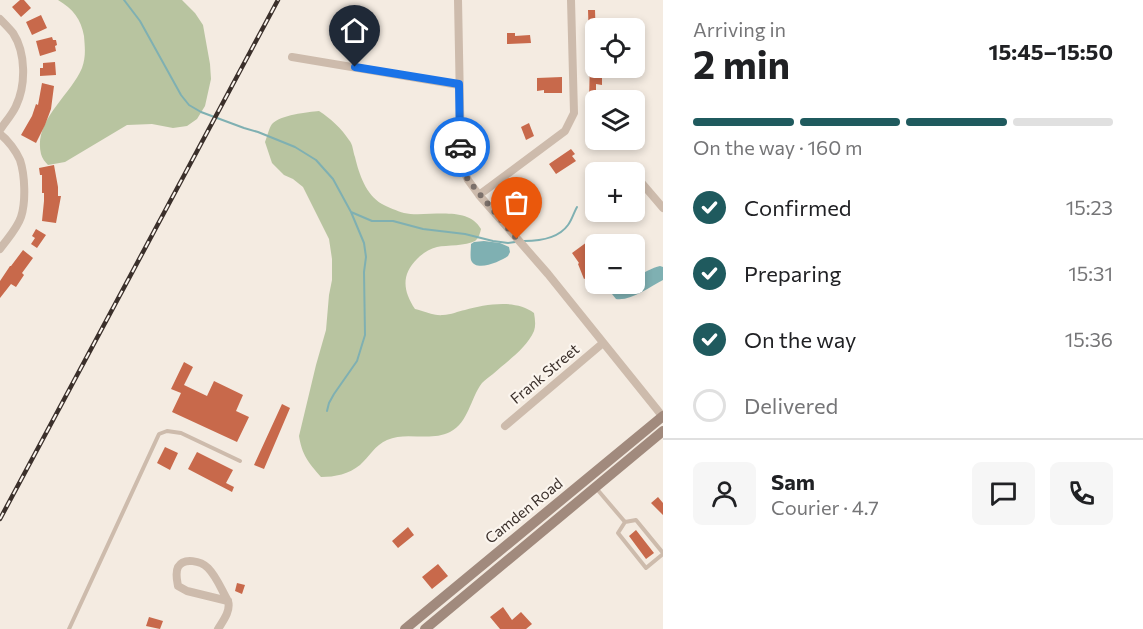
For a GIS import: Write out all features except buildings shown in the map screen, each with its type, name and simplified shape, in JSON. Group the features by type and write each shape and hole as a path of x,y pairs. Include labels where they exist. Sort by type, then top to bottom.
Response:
{"main road":[{"name":"Camden Road","path":"406,628 663,417"},
{"path":"597,486 629,454 663,426"},
{"name":"Camden Road","path":"425,629 663,431"}],"street":[{"path":"458,0 461,155 463,169 468,180 548,274 663,417"},
{"path":"479,195 565,130 571,120 574,113 571,0"},
{"path":"0,19 13,34 20,50 23,70 22,90 16,108 0,132 20,159 24,200 21,218 0,249"},
{"path":"292,57 459,84"},
{"path":"645,186 663,208"},
{"name":"Frank Street","path":"505,426 603,343"},
{"path":"218,629 229,606 228,602 210,570 204,564 189,561 178,568 176,577 178,586 187,591 228,602"}],"lane":[{"path":"69,629 159,434 167,431 180,433 240,461"},
{"path":"597,486 625,522"},
{"path":"636,520 663,553 646,568 618,533 625,522 636,520"}],"green space":[{"path":"58,0 182,0 203,25 210,64 211,79 205,106 197,119 187,126 173,128 152,124 127,125 65,162 48,165 41,154 42,131 82,68 85,56 81,24 72,11"},
{"path":"319,111 336,124 350,142 361,177 367,190 376,200 404,213 456,214 475,221 481,229 475,241 431,249 412,265 406,277 406,289 415,309 443,315 482,306 510,304 534,313 535,324 531,337 521,349 482,383 456,428 442,435 394,437 379,445 351,471 337,476 321,477 306,458 299,436 326,330 332,280 329,239 303,187 284,175 272,163 265,142 272,124 281,118"}],"water":[{"path":"484,241 509,247 508,256 489,265 474,264 471,260 471,244"},
{"path":"663,267 663,280 645,290 645,272"},
{"path":"612,294 638,294 628,298 616,299"}],"waterway":[{"path":"124,0 140,21 181,95 189,105 201,112 295,147 316,160 333,179 351,212 364,243 366,257 364,272 365,335 357,361 334,394 327,411"},
{"path":"524,241 542,240 564,230 577,207"},
{"path":"351,212 372,221 393,221 423,229 465,234 493,241 515,242"}],"railway":[{"path":"0,519 278,0"}],"way so far":[{"path":"460,147 463,169 468,180 517,239"}],"route":[{"path":"355,67 459,84 460,147"}]}
